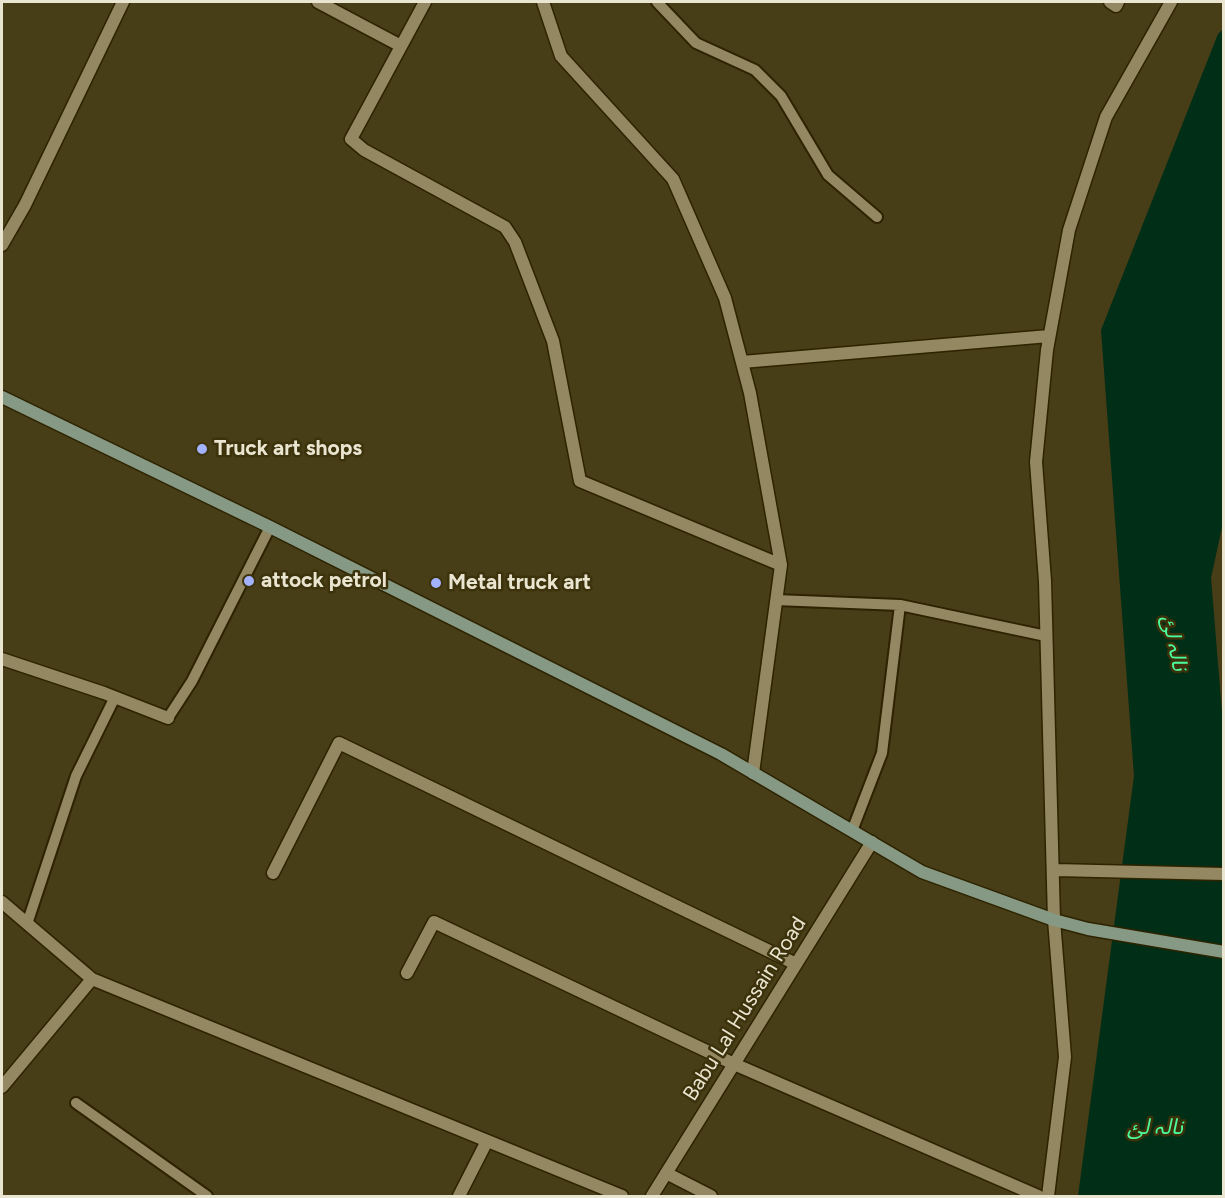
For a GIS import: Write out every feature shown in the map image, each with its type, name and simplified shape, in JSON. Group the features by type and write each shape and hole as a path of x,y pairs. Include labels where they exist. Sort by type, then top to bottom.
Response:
{"main road":[{"path":"2,398 270,527 753,773 922,872 1054,920 1088,929 1224,952"}],"street":[{"path":"2,245 25,205 123,2"},
{"path":"318,2 401,45"},
{"path":"425,2 351,139 364,150 505,227 515,242 553,341 580,481 781,565"},
{"path":"543,2 561,56 673,179 725,298 742,362 781,565 753,773"},
{"path":"1110,2 1116,6 1118,2"},
{"path":"1048,1197 1065,1057 1054,920 1055,870 1046,636 1036,462 1049,336 1069,230 1106,117 1171,2"},
{"path":"742,362 1049,336"},
{"path":"2,660 115,697 168,718"},
{"path":"273,873 339,743 796,964"},
{"name":"Babu Lal Hussain Road","path":"652,1197 872,842"},
{"path":"1055,870 1224,874"},
{"path":"2,903 92,979 622,1197"},
{"path":"406,973 434,922 734,1065 1038,1197"},
{"path":"2,1087 92,979"},
{"path":"459,1197 487,1141"},
{"path":"666,1173 711,1197"}],"lane":[{"path":"657,2 696,43 755,70 781,96 828,175 877,217"},
{"path":"168,718 192,681 270,527"},
{"path":"776,600 900,605 1046,636"},
{"path":"852,831 882,753 900,605"},
{"path":"27,924 76,776 115,697"},
{"path":"76,1103 207,1197"}],"water":[{"name":"نالہ لئ","path":"1223,29 1224,518 1211,578 1224,737 1223,1196 1078,1196 1134,776 1101,330 1218,34"}],"place":[{"name":"Truck art shops","path":"202,449"},
{"name":"attock petrol","path":"249,581"},
{"name":"Metal truck art","path":"436,583"}]}
